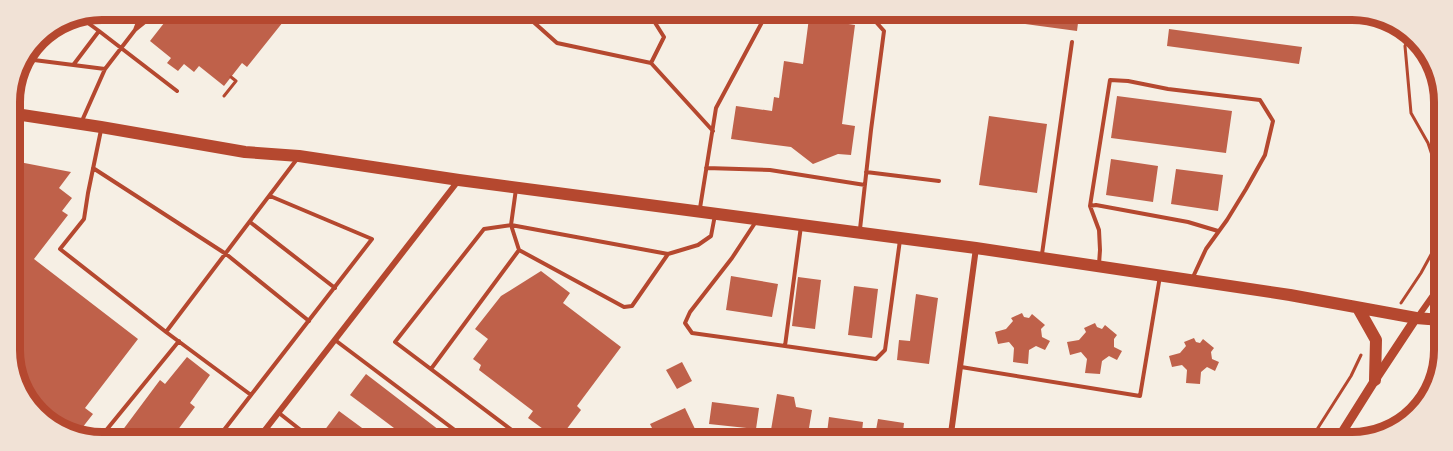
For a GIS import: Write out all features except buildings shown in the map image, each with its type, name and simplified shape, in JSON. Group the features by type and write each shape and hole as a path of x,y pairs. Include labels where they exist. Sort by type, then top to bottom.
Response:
{"main road":[{"path":"20,115 245,152 299,156 516,188 976,248 1290,295 1434,319"},
{"path":"1358,308 1376,340 1375,380"}],"street":[{"path":"264,432 459,180"},
{"path":"951,431 976,248"},
{"path":"1343,431 1434,294"}],"lane":[{"path":"135,30 139,20"},
{"path":"80,123 105,69 135,30 147,20"},
{"path":"531,20 557,43 651,63 713,131"},
{"path":"651,63 664,37 653,20"},
{"path":"699,212 716,108 763,20"},
{"path":"860,233 884,31 871,20"},
{"path":"85,21 177,91"},
{"path":"74,64 99,32"},
{"path":"1041,258 1072,42"},
{"path":"32,60 105,69"},
{"path":"1099,267 1100,230 1090,206 1110,80 1260,100 1273,121 1265,155 1246,189 1206,249 1191,280"},
{"path":"101,127 84,219 60,249 251,395"},
{"path":"166,332 299,156"},
{"path":"93,168 226,254 309,321"},
{"path":"706,168 770,170 865,185"},
{"path":"866,172 939,181"},
{"path":"516,188 511,225 519,250 624,307 632,306 668,254"},
{"path":"222,432 372,239 270,196"},
{"path":"1090,206 1096,205 1188,222 1218,233"},
{"path":"514,432 395,342 484,229 511,225 668,254 698,245 711,236 715,214"},
{"path":"757,219 732,258 690,312 685,323 692,333 876,359 885,350 900,238"},
{"path":"250,222 334,288"},
{"path":"785,346 801,225"},
{"path":"431,369 519,250"},
{"path":"961,367 1140,396 1160,276"},
{"path":"335,340 457,432"},
{"path":"105,432 179,341"},
{"path":"279,413 303,432"}],"path":[{"path":"1407,42 1405,46 1411,113 1428,142 1434,160"},
{"path":"224,96 236,81 231,77"},
{"path":"1394,314 1421,273 1434,245"},
{"path":"1316,431 1351,376 1363,351 1376,340"}]}
